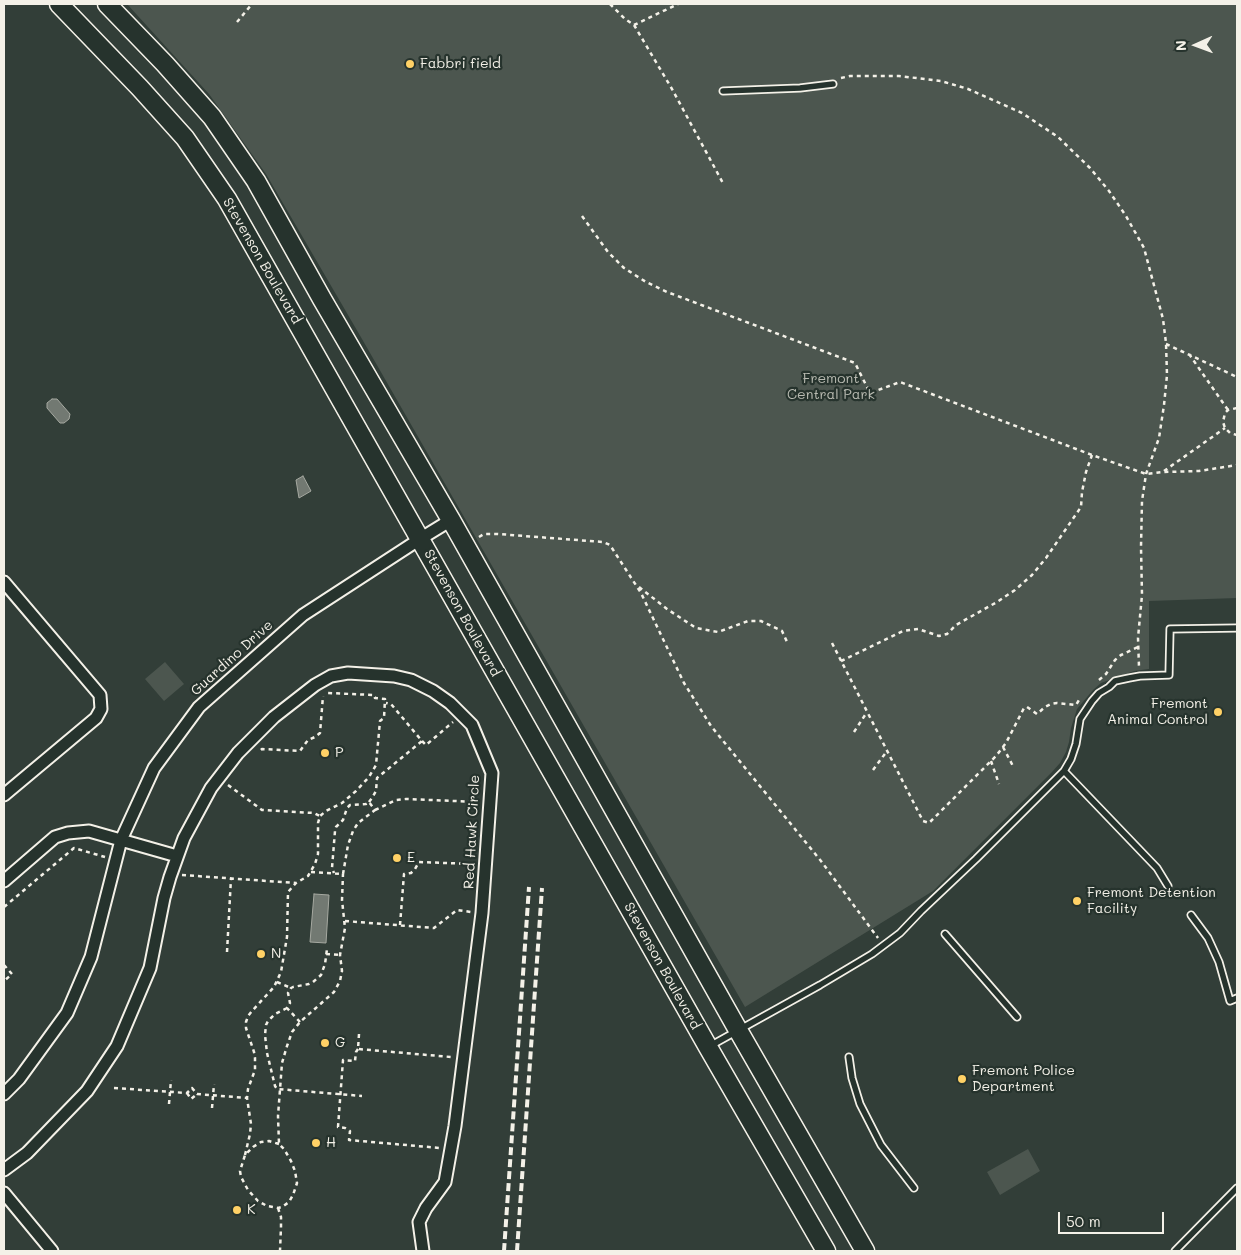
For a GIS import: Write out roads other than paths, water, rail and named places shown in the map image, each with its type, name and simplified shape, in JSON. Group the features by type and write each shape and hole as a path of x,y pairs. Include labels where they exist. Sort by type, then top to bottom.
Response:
{"main road":[{"name":"Stevenson Boulevard","path":"59,4 185,138 227,199 708,1047 826,1251"},
{"path":"107,4 165,64 212,117 256,181 451,520 738,1030 865,1251"}],"street":[{"name":"Guardino Drive","path":"4,1094 19,1079 67,1013 91,957 121,840 154,768 199,707 303,615 420,538 451,520"},
{"path":"4,582 100,696 101,709 96,718 4,795"},
{"name":"Red Hawk Circle","path":"4,1170 27,1154 87,1091 117,1046 150,968 164,898 177,856 190,824 211,788 238,753 274,717 315,685 331,676 348,673 394,676 411,680 433,691 450,703 472,725 492,773 482,913 451,1148 445,1182 426,1208 419,1222 423,1251"},
{"path":"4,881 55,837 68,833 89,831 177,856"},
{"path":"4,1194 52,1251"}],"lane":[{"path":"723,91 800,88 833,84"},
{"path":"708,1047 820,985 872,954 900,933 1064,771 1071,759 1076,744 1080,719 1099,693 1115,681 1140,676 1169,675 1170,629 1237,628"},
{"path":"1064,771 1157,868 1168,886"},
{"path":"1191,915 1208,938 1219,962 1230,1001 1237,998"},
{"path":"945,934 1017,1017"},
{"path":"849,1057 852,1078 860,1104 881,1145 914,1188"},
{"path":"1175,1251 1237,1188"}],"railway":[{"path":"504,1251 529,887"},
{"path":"517,1251 542,888"}],"place":[{"name":"Fabbri field","path":"410,64"},
{"name":"Fremont Animal Control","path":"1218,712"},
{"name":"P","path":"325,753"},
{"name":"E","path":"397,858"},
{"name":"Fremont Detention Facility","path":"1077,901"},
{"name":"N","path":"261,954"},
{"name":"G","path":"325,1043"},
{"name":"Fremont Police Department","path":"962,1079"},
{"name":"H","path":"316,1143"},
{"name":"K","path":"237,1210"}],"park label":[{"name":"Fremont Central Park","path":"831,388"}]}
